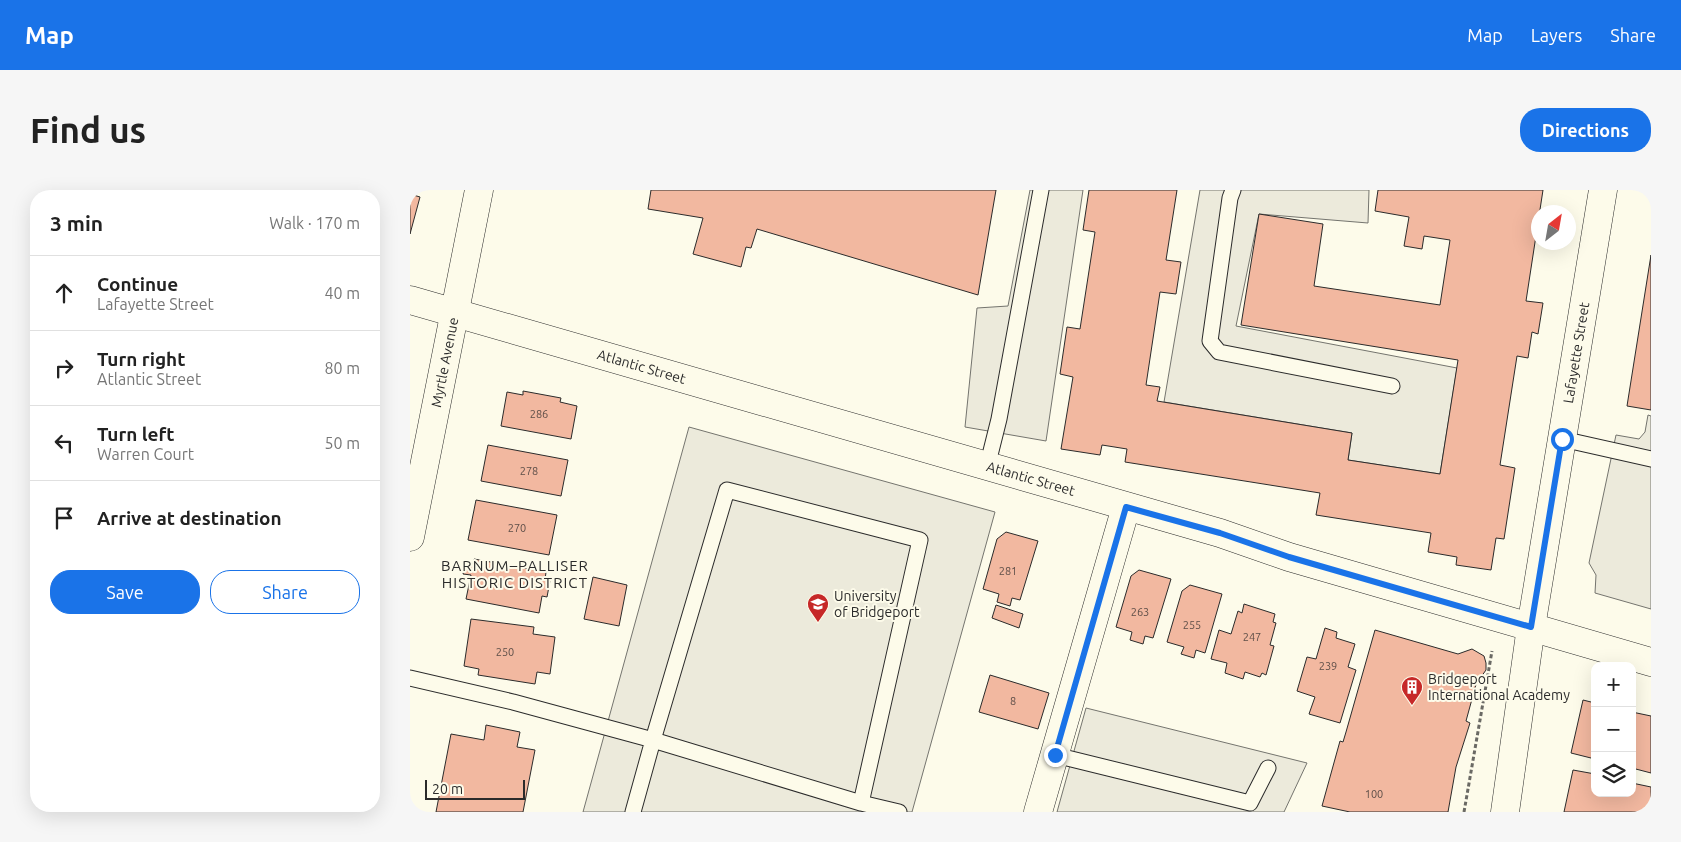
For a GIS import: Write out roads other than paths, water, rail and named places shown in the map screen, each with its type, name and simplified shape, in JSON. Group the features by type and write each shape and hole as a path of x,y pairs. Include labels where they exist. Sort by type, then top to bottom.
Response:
{"street":[{"name":"Myrtle Avenue","path":"410,537 479,190"},
{"name":"Lafayette Street","path":"1505,812 1531,627 1603,190"},
{"name":"Atlantic Street","path":"410,300 1220,533 1289,557 1651,662"},
{"path":"1038,812 1126,507"}],"lane":[{"path":"988,467 999,419 1040,190"},
{"path":"1233,190 1230,198 1210,341 1219,352 1392,386"},
{"path":"1562,439 1651,458"},
{"path":"633,812 727,490 920,540 861,803"},
{"path":"410,678 513,702 653,740 861,803 899,812"},
{"path":"1055,755 1250,803 1268,768"}],"place":[{"name":"University of Bridgeport","path":"818,623"},
{"name":"Bridgeport International Academy","path":"1412,706"}],"district":[{"name":"BARNUM–PALLISER HISTORIC DISTRICT","path":"515,574"}]}
